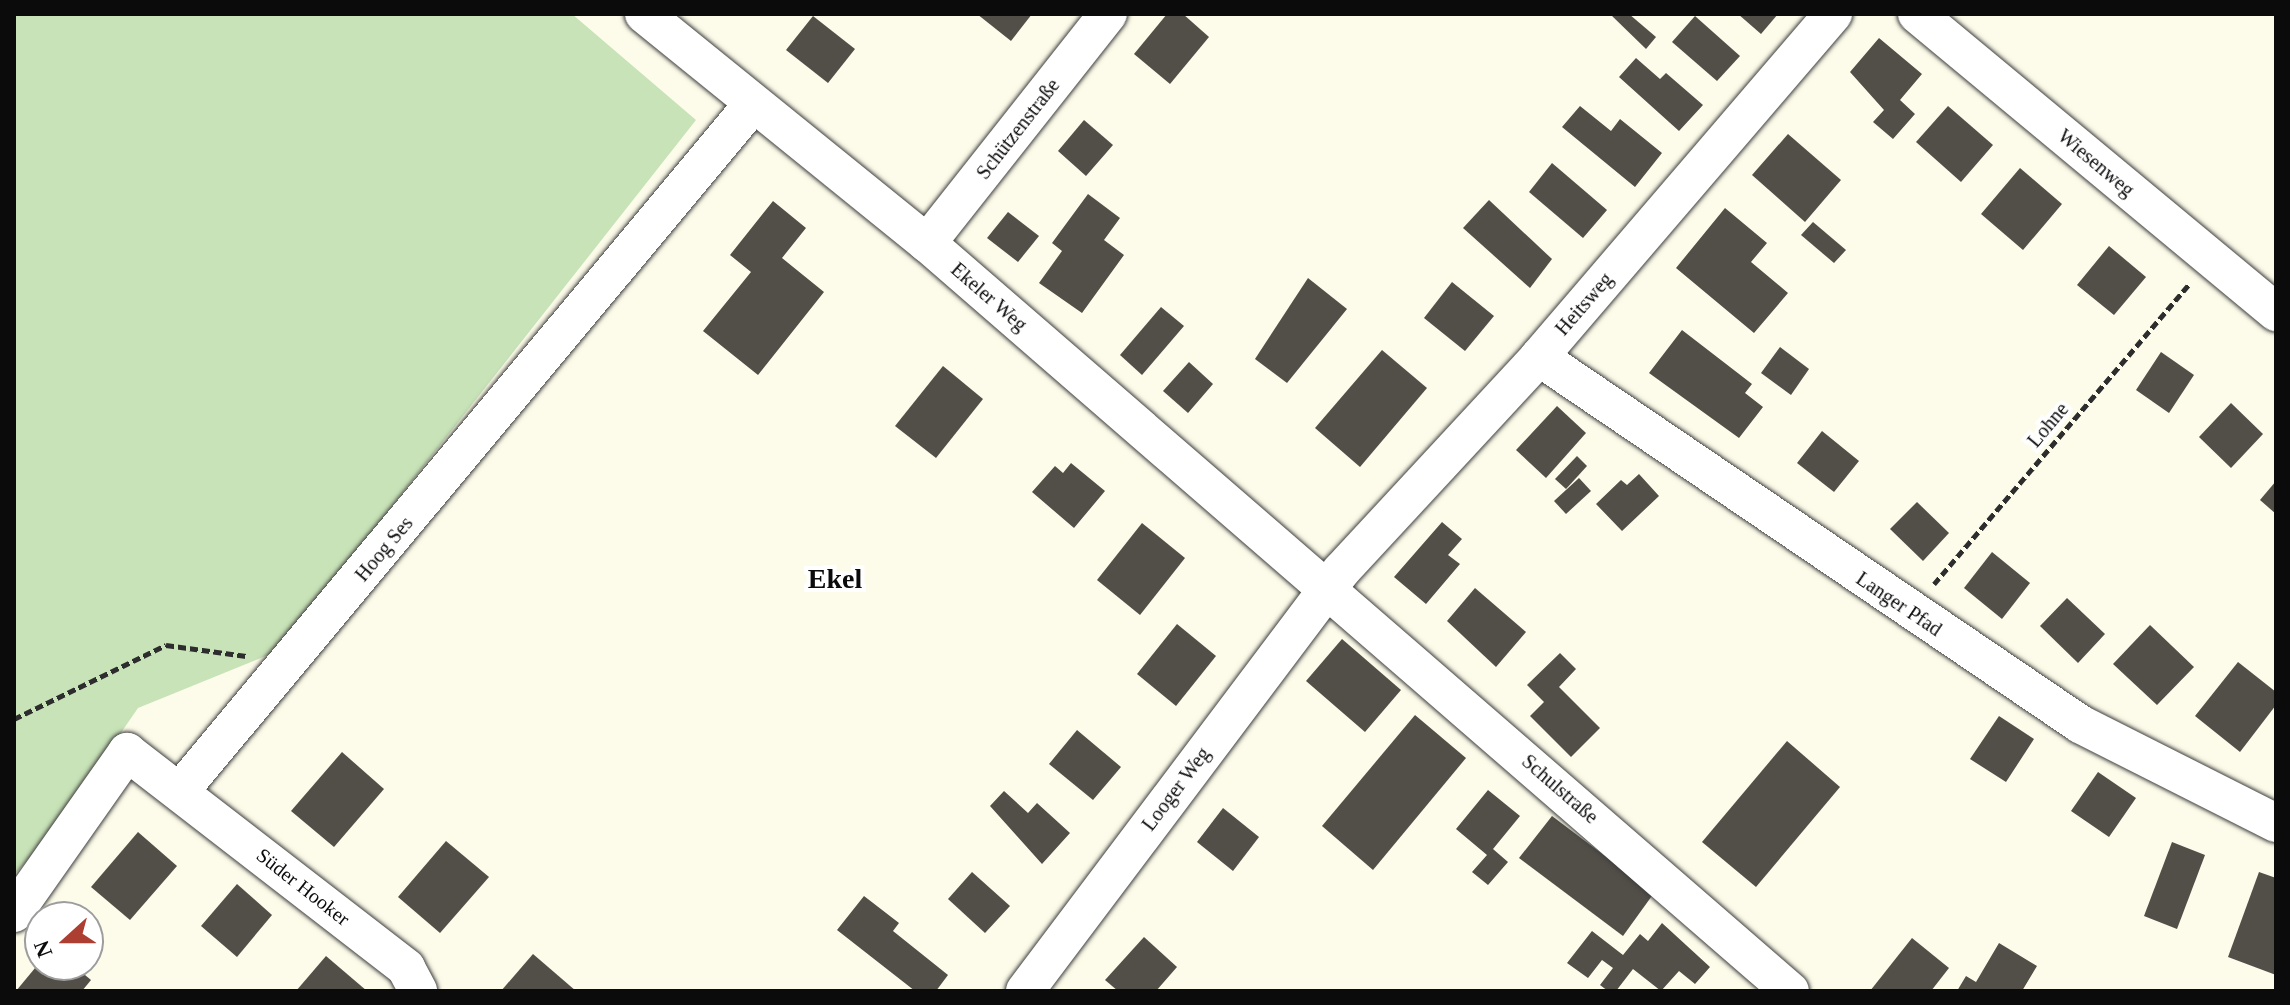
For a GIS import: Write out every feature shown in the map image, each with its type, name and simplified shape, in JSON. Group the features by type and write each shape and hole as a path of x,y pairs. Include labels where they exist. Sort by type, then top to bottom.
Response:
{"street":[{"name":"Ekeler Weg","path":"644,14 927,243 1328,587"},
{"name":"Schützenstraße","path":"927,243 1108,14"},
{"name":"Heitsweg","path":"1328,587 1539,357 1833,14"},
{"name":"Wiesenweg","path":"1917,14 2276,312"},
{"name":"Hoog Ses","path":"180,791 291,662 753,104"},
{"name":"Langer Pfad","path":"1539,357 1910,612 2080,724 2276,823"},
{"name":"Looger Weg","path":"1025,991 1328,587"},
{"name":"Schulstraße","path":"1328,587 1790,991"},
{"path":"14,913 127,752 180,791"},
{"name":"Süder Hooker","path":"180,791 406,968 418,991"}],"path":[{"name":"Lohne","path":"1910,612 2211,258"},
{"path":"14,719 166,645 291,662"}],"green space":[{"path":"14,14 572,14 696,120 278,651 138,708 52,833 14,875"}],"building":[{"path":"977,14 1032,14 1011,41"},
{"path":"1167,14 1183,14 1209,37 1170,84 1134,54"},
{"path":"1610,14 1629,14 1656,37 1646,49"},
{"path":"1738,14 1778,14 1761,34"},
{"path":"813,16 855,49 828,83 786,50"},
{"path":"1695,16 1740,56 1717,81 1672,42"},
{"path":"1879,38 1922,74 1900,100 1915,114 1893,139 1873,122 1884,110 1850,72"},
{"path":"1636,58 1660,79 1666,73 1703,105 1679,131 1619,77"},
{"path":"1580,106 1611,131 1620,119 1662,153 1635,187 1562,127"},
{"path":"1948,106 1993,145 1961,182 1916,142"},
{"path":"1084,120 1113,145 1086,176 1058,151"},
{"path":"1788,134 1841,180 1805,222 1752,175"},
{"path":"1552,163 1607,210 1583,238 1529,192"},
{"path":"2020,168 2062,204 2023,250 1981,214"},
{"path":"1088,194 1120,218 1104,240 1124,255 1082,313 1039,283 1062,251 1052,243"},
{"path":"1489,200 1552,259 1530,288 1463,228"},
{"path":"773,201 806,228 782,258 824,292 758,375 703,331 751,272 730,255"},
{"path":"1725,208 1767,243 1751,262 1788,293 1754,333 1676,268"},
{"path":"1008,212 1039,236 1018,262 987,238"},
{"path":"1813,222 1846,250 1834,263 1801,235"},
{"path":"2109,246 2146,277 2114,315 2077,285"},
{"path":"1308,278 1347,309 1287,383 1255,359"},
{"path":"1452,282 1494,316 1465,351 1424,318"},
{"path":"1161,307 1184,326 1142,375 1120,355"},
{"path":"1682,330 1752,384 1745,393 1763,407 1739,438 1649,373"},
{"path":"1780,347 1809,369 1791,395 1761,373"},
{"path":"1382,350 1427,388 1360,467 1315,428"},
{"path":"2161,352 2194,375 2169,413 2136,390"},
{"path":"1189,362 1213,384 1188,413 1163,391"},
{"path":"943,366 983,399 936,458 895,426"},
{"path":"2231,403 2263,434 2231,468 2199,437"},
{"path":"1557,406 1586,433 1546,478 1516,450"},
{"path":"1822,431 1859,461 1834,492 1797,463"},
{"path":"1577,456 1587,466 1566,489 1555,479"},
{"path":"1071,463 1105,491 1074,528 1032,492 1055,466 1063,473"},
{"path":"1639,474 1659,496 1622,531 1596,504 1621,480 1627,485"},
{"path":"1579,478 1591,491 1566,514 1554,501"},
{"path":"2276,481 2276,514 2260,500"},
{"path":"1917,502 1949,533 1923,561 1890,529"},
{"path":"1442,522 1462,539 1448,555 1460,564 1426,604 1394,577"},
{"path":"1142,523 1185,558 1140,615 1097,580"},
{"path":"1992,552 2030,583 2002,619 1964,588"},
{"path":"1475,588 1526,632 1496,667 1447,621"},
{"path":"2067,598 2105,634 2078,663 2040,626"},
{"path":"1177,624 1216,656 1176,706 1137,674"},
{"path":"2150,625 2194,667 2157,705 2113,664"},
{"path":"1342,639 1401,690 1365,732 1306,681"},
{"path":"1560,653 1576,669 1559,687 1600,728 1571,757 1530,716 1544,702 1527,685"},
{"path":"2238,662 2276,692 2276,705 2240,752 2195,716"},
{"path":"1415,715 1466,758 1373,870 1322,826"},
{"path":"1999,716 2034,739 2006,782 1970,759"},
{"path":"1077,730 1121,767 1093,800 1049,764"},
{"path":"1787,741 1840,787 1756,887 1702,842"},
{"path":"342,752 384,789 334,847 291,811"},
{"path":"2098,772 2136,798 2109,837 2071,811"},
{"path":"1488,790 1520,816 1493,849 1508,862 1488,885 1472,872 1487,855 1456,829"},
{"path":"1004,791 1028,813 1037,803 1070,833 1042,864 990,806"},
{"path":"1223,808 1259,837 1233,871 1197,842"},
{"path":"1552,816 1654,893 1623,936 1519,858"},
{"path":"138,832 177,866 130,920 91,887"},
{"path":"446,841 489,877 440,933 398,897"},
{"path":"2172,842 2205,855 2177,929 2144,916"},
{"path":"972,872 1010,906 985,933 948,899"},
{"path":"2259,872 2276,878 2276,975 2228,957"},
{"path":"237,884 272,915 237,957 201,926"},
{"path":"864,896 899,923 893,931 948,975 936,991 915,991 837,930"},
{"path":"1662,923 1710,967 1695,984 1679,971 1661,991 1633,969 1616,991 1608,991 1600,985 1613,968 1602,960 1588,978 1567,963 1592,931 1623,955 1640,934 1648,941"},
{"path":"1144,937 1177,967 1156,991 1118,991 1105,980"},
{"path":"1912,938 1949,968 1931,991 1870,991"},
{"path":"1999,943 2037,966 2022,991 1957,991 1966,976 1976,982"},
{"path":"533,954 576,991 501,991"},
{"path":"326,956 367,991 296,991"},
{"path":"24,981 90,981 82,991 16,991"}],"district":[{"name":"Ekel","path":"835,579"}]}
